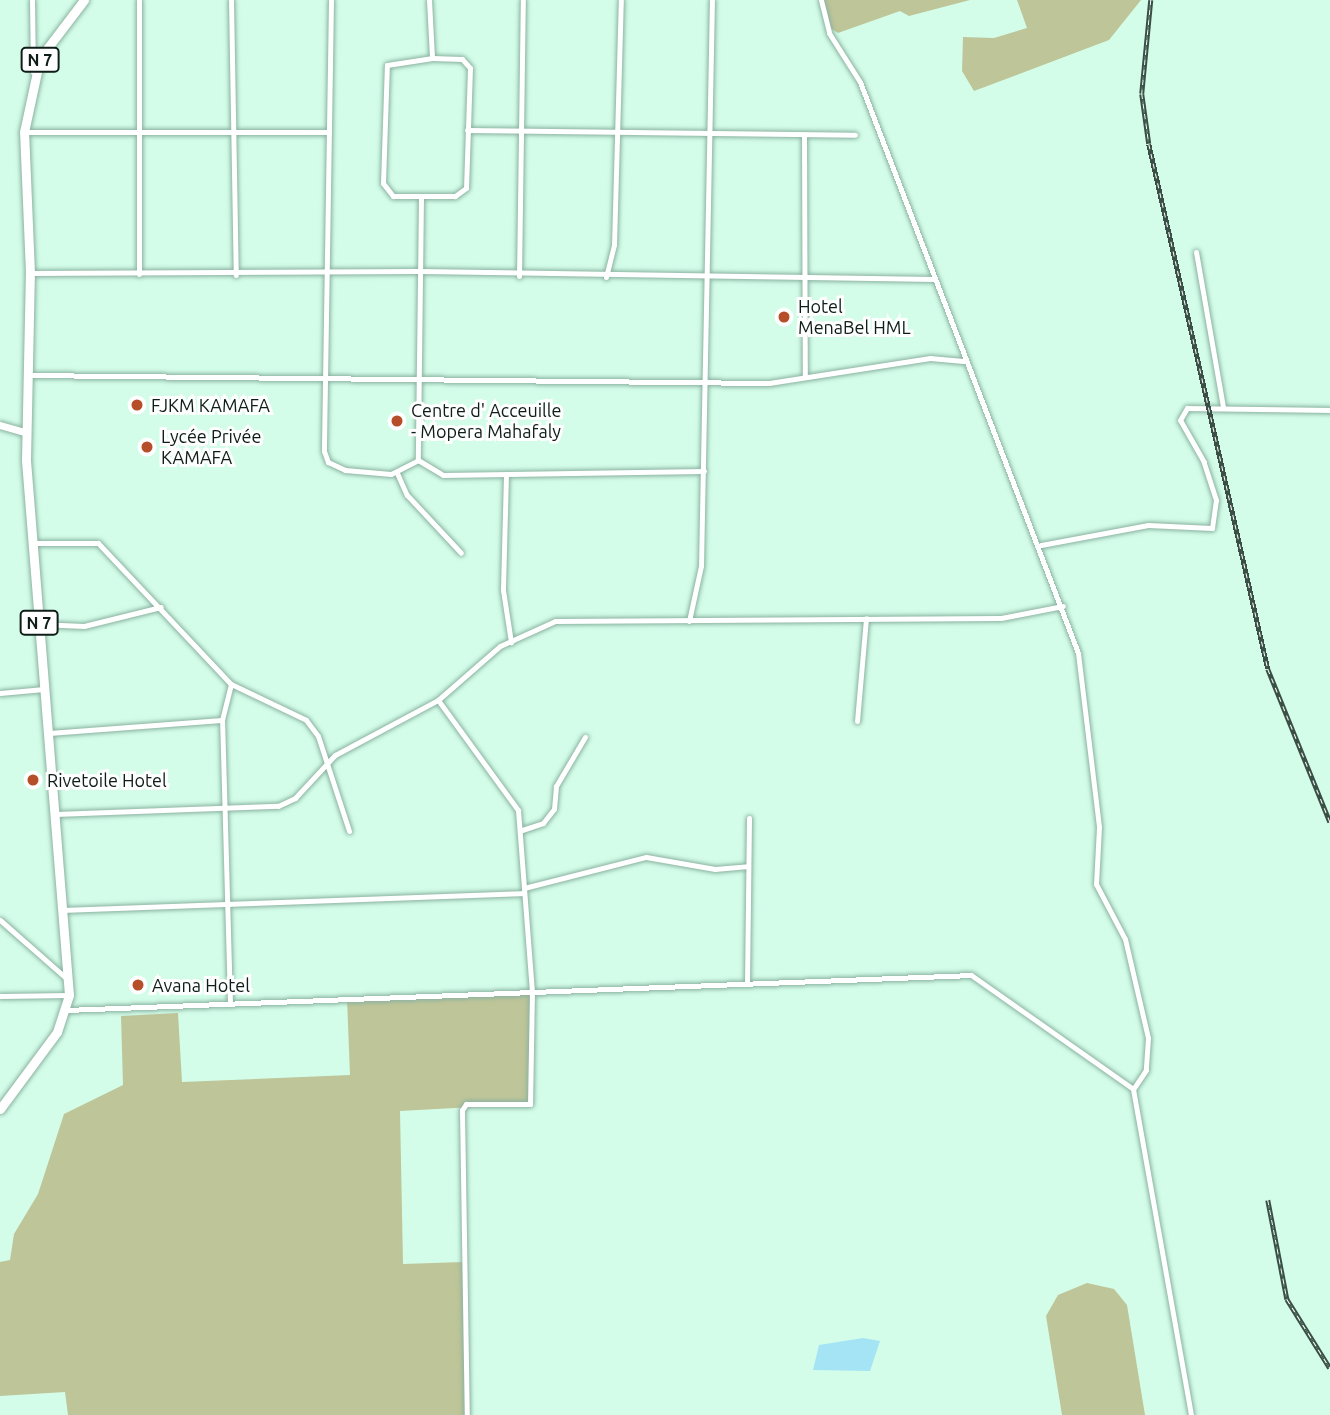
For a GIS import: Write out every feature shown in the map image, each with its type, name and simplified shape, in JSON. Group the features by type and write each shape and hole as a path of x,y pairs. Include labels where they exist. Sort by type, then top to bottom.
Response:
{"main road":[{"name":"N 7","path":"0,1109 52,1040 66,1010 69,995 64,910 31,543 25,432 30,273 24,132 33,76 46,46 84,0"}],"street":[{"path":"32,0 33,76"},
{"path":"139,0 142,130 139,274"},
{"path":"231,0 236,275"},
{"path":"331,0 325,375 328,462 345,470 397,473 418,460"},
{"path":"429,0 432,58"},
{"path":"519,276 519,131 523,0"},
{"path":"606,277 614,245 621,0"},
{"path":"689,621 701,566 712,0"},
{"path":"821,0 829,33 860,82 934,279 1063,606 1092,742 1096,884 1125,939 1148,1038 1146,1070 1133,1090 1191,1415"},
{"path":"432,58 468,62 466,188 455,196 393,196 384,188 385,73 391,62 432,58"},
{"path":"467,130 710,130 855,135"},
{"path":"24,132 330,132"},
{"path":"804,135 805,375"},
{"path":"418,460 415,374 421,197"},
{"path":"1196,252 1223,407"},
{"path":"30,273 236,275 420,271 519,276 934,279"},
{"path":"27,375 415,374 769,383 805,375 835,377 930,358 966,361"},
{"path":"1041,545 1148,525 1212,528 1216,500 1180,413 1223,407 1330,410"},
{"path":"0,425 25,432"},
{"path":"418,460 443,475 704,471"},
{"path":"397,473 407,495 461,553"},
{"path":"506,474 503,590 511,642"},
{"path":"31,543 98,543 231,684 306,720 328,763 349,831"},
{"path":"55,814 278,806 328,763 438,700 511,642 555,621 1001,618 1063,606"},
{"path":"39,624 85,626 161,607"},
{"path":"857,721 866,618"},
{"path":"230,1003 222,720 231,684"},
{"path":"0,692 44,689"},
{"path":"438,700 518,810 522,830 532,991 530,1104 466,1104 462,1110 467,1415"},
{"path":"49,733 222,720"},
{"path":"522,830 543,823 554,809 556,786 585,737"},
{"path":"747,983 749,818"},
{"path":"64,910 524,891 646,857 715,869 748,866"},
{"path":"0,920 69,980"},
{"path":"66,1010 971,975 1133,1090"},
{"path":"0,996 69,995"}],"green space":[{"path":"821,0 970,0 909,16 900,11 838,33 827,26"},
{"path":"1017,0 1141,0 1109,40 974,91 962,71 963,37 994,38 1027,28"},
{"path":"532,991 530,1104 400,1111 403,1264 463,1262 467,1415 68,1415 65,1392 0,1396 0,1262 10,1260 14,1234 38,1194 64,1114 123,1085 121,1016 178,1013 182,1082 350,1075 347,999"},
{"path":"1087,1283 1114,1289 1127,1305 1145,1415 1062,1415 1046,1316 1058,1295"}],"water":[{"path":"863,1338 880,1341 870,1371 813,1370 819,1345"}],"railway":[{"path":"1151,0 1142,94 1149,144 1268,669 1330,822"},
{"path":"1268,1200 1287,1299 1330,1368"}],"place":[{"name":"Hotel MenaBel HML","path":"784,317"},
{"name":"FJKM KAMAFA","path":"137,405"},
{"name":"Centre d' Acceuille - Mopera Mahafaly","path":"397,421"},
{"name":"Lycée Privée KAMAFA","path":"147,447"},
{"name":"Rivetoile Hotel","path":"33,780"},
{"name":"Avana Hotel","path":"138,985"}]}
